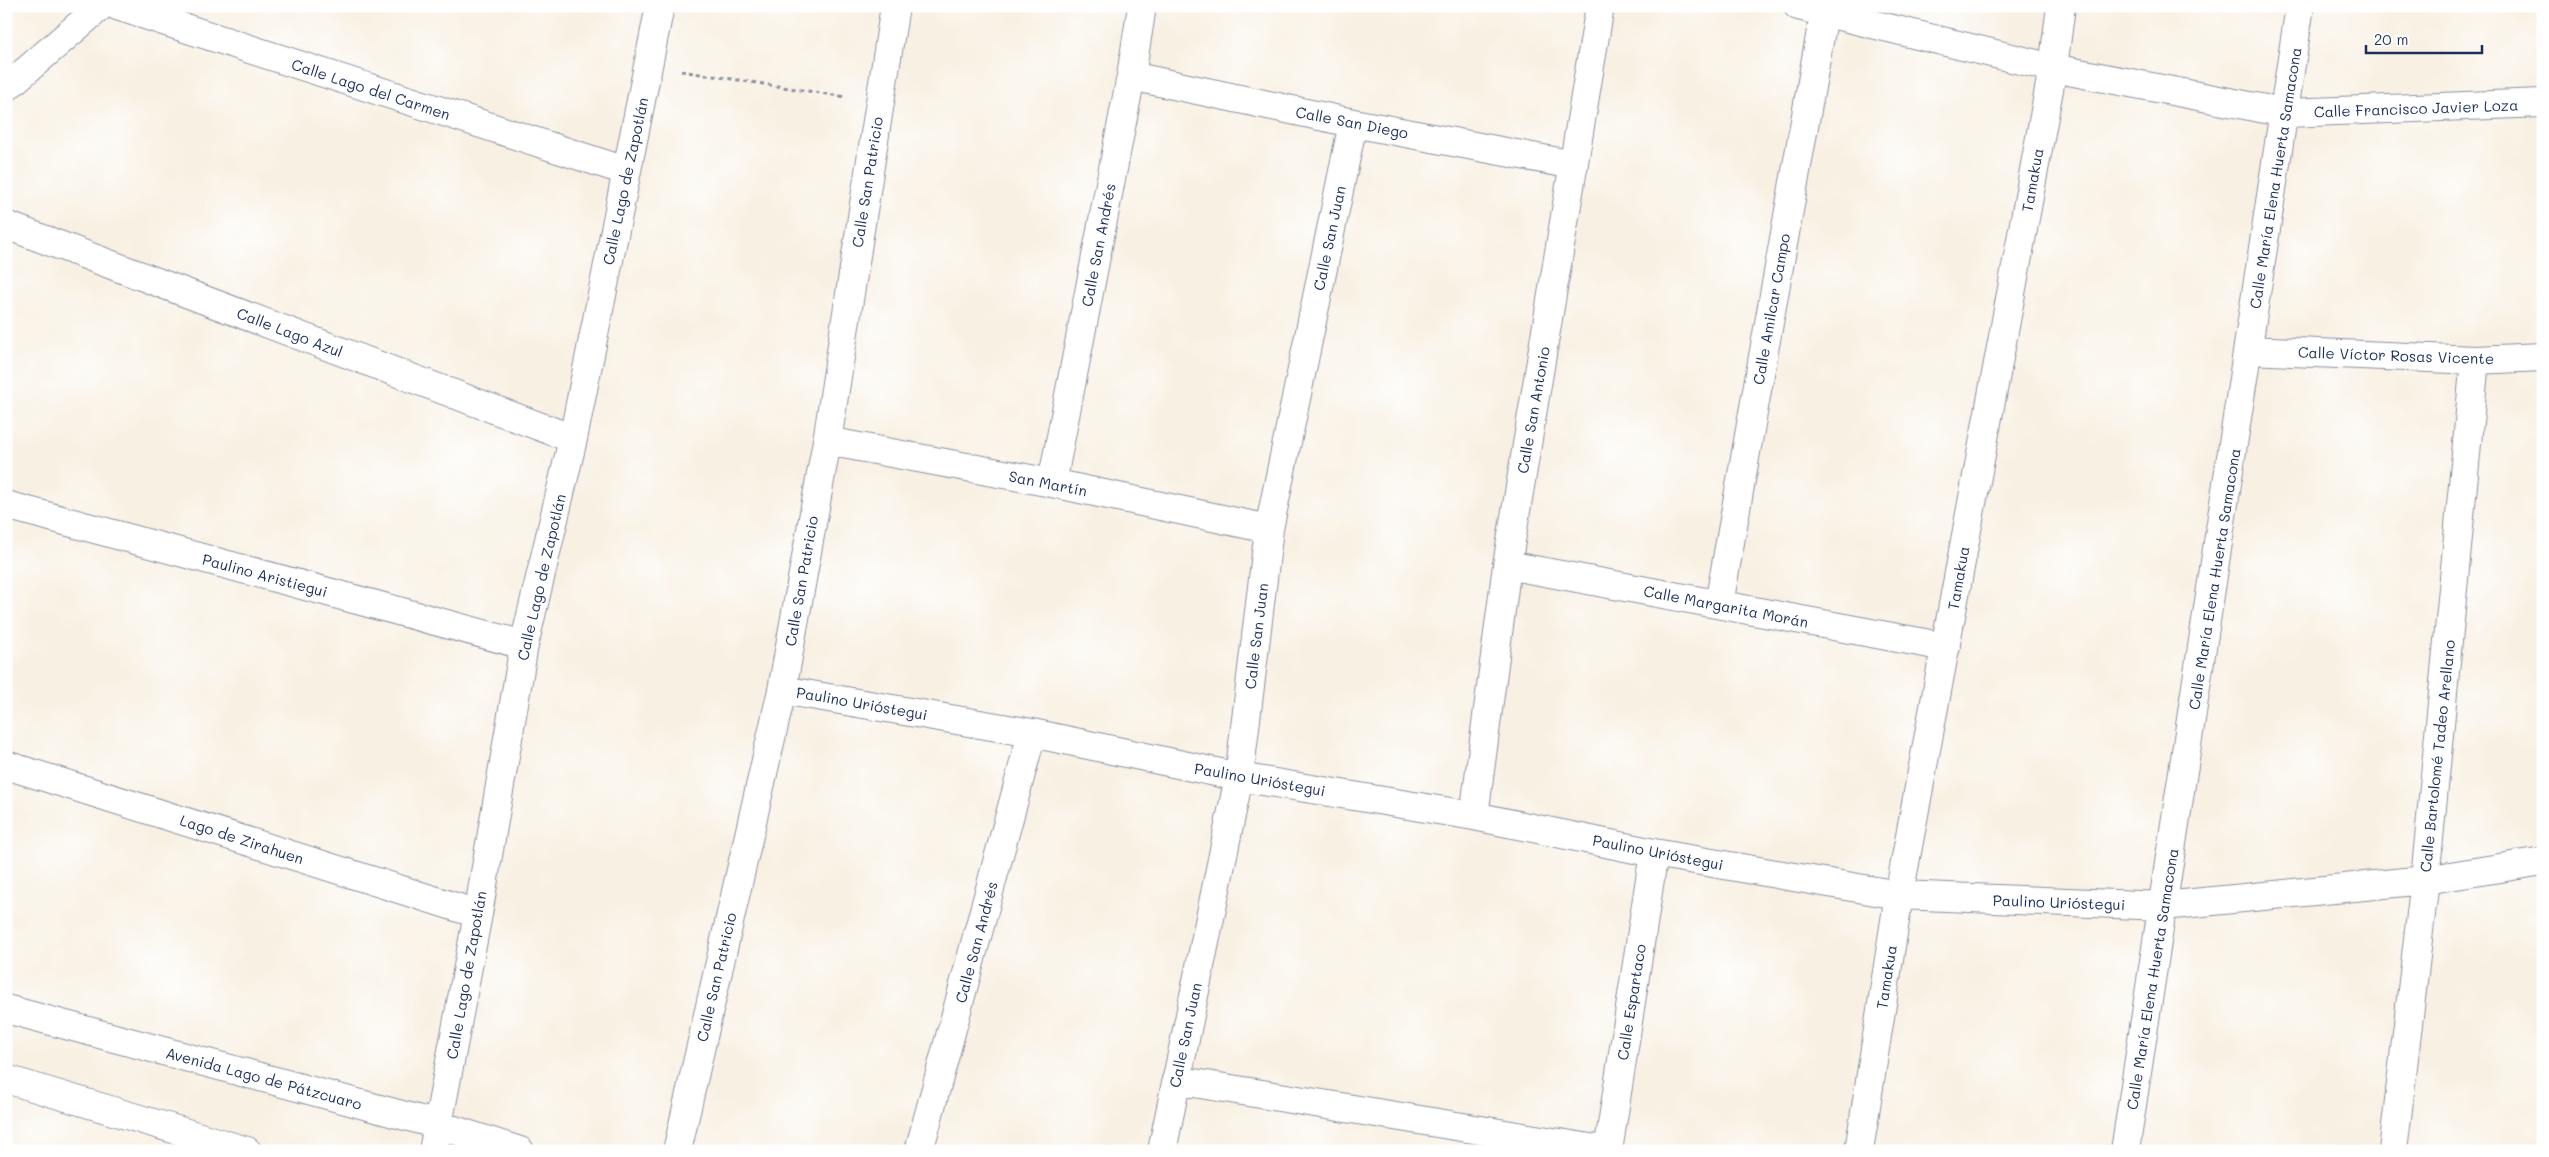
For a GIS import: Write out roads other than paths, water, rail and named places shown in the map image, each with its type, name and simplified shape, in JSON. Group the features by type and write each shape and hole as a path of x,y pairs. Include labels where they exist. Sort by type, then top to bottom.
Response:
{"street":[{"path":"6,88 101,6"},
{"name":"Calle Lago del Carmen","path":"118,6 626,171"},
{"name":"Calle Lago de Zapotlán","path":"436,1138 478,914 524,645 573,439 660,6"},
{"name":"Calle San Patricio","path":"677,1151 782,690 827,441 895,6"},
{"name":"Calle San Andrés","path":"1052,483 1131,76 1142,6"},
{"name":"Calle San Antonio","path":"1474,816 1507,565 1600,6"},
{"name":"Calle Francisco Javier Loza","path":"1798,6 1824,14 2053,68 2286,114 2543,103"},
{"name":"Tamakua","path":"1859,1151 1899,895 2053,68 2061,6"},
{"name":"Calle María Elena Huerta Samacona","path":"2125,1151 2286,114 2300,6"},
{"name":"Calle Amilcar Campo","path":"1719,604 1824,14"},
{"name":"Calle San Diego","path":"1131,76 1354,123 1574,165"},
{"name":"Calle San Juan","path":"1162,1151 1239,777 1269,529 1354,123"},
{"name":"Calle Lago Azul","path":"6,225 573,439"},
{"name":"Calle Víctor Rosas Vicente","path":"2249,350 2476,360 2543,357"},
{"name":"Calle Bartolomé Tadeo Arellano","path":"2393,1151 2425,880 2476,360"},
{"name":"San Martín","path":"827,441 1052,483 1269,529"},
{"name":"Paulino Aristiegui","path":"6,505 524,645"},
{"name":"Calle Margarita Morán","path":"1507,565 1946,647"},
{"name":"Paulino Urióstegui","path":"782,690 1032,733 1239,777 1474,816 1654,853 1899,895 2163,906 2425,880 2543,861"},
{"name":"Calle San Andrés","path":"919,1151 1032,733"},
{"name":"Lago de Zirahuen","path":"6,765 478,914"},
{"name":"Calle Espartaco","path":"1608,1151 1654,853"},
{"name":"Avenida Lago de Pátzcuaro","path":"6,1008 436,1138 520,1151"},
{"path":"6,1079 247,1151"},
{"path":"1176,1080 1608,1151"}]}
